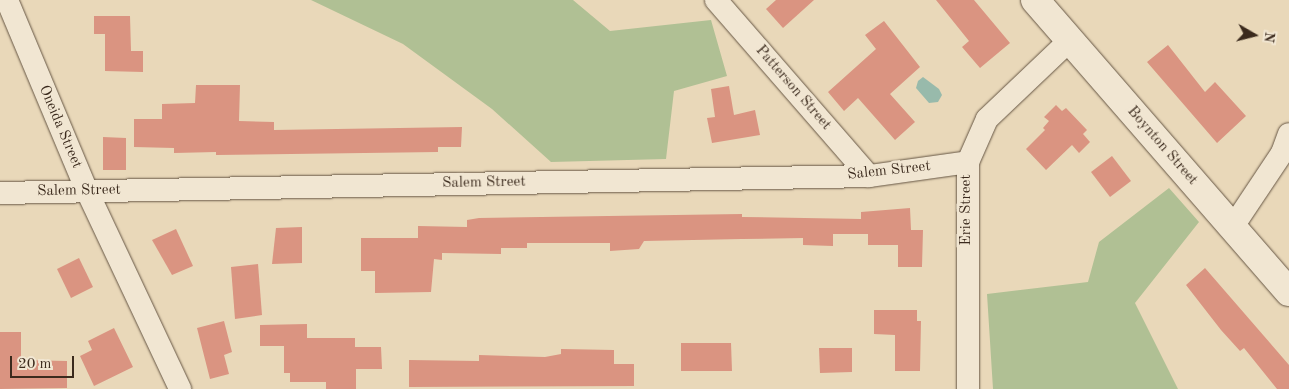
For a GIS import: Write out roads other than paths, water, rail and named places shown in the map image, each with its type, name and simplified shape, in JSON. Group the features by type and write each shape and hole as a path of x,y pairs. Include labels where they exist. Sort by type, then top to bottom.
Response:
{"street":[{"name":"Oneida Street","path":"7,0 87,191 180,389"},
{"name":"Patterson Street","path":"716,0 869,176"},
{"name":"Boynton Street","path":"1035,0 1289,292"},
{"name":"Erie Street","path":"968,389 968,162 987,119 1070,40"},
{"path":"1232,228 1282,153 1289,134"},
{"name":"Salem Street","path":"0,193 869,176 968,162"}]}
